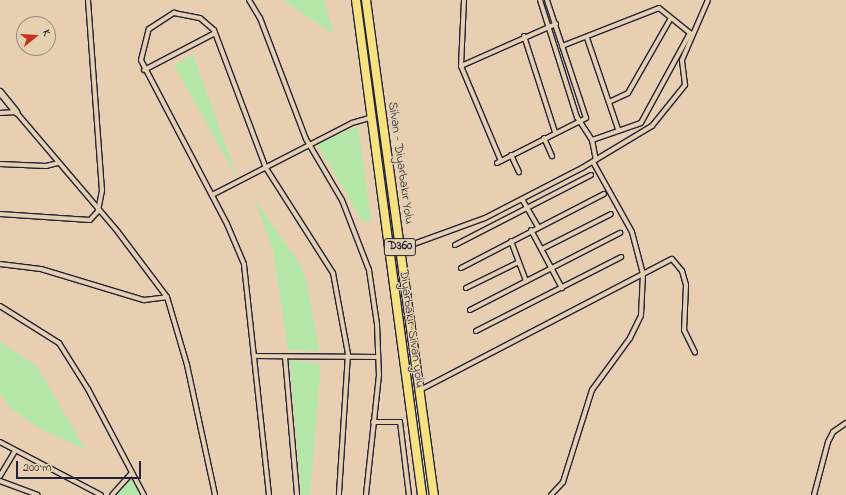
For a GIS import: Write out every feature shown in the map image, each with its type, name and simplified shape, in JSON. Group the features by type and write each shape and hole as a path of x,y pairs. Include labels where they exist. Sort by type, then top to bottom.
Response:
{"highway":[{"name":"Diyarbakır-Silvan yolu","path":"356,0 370,118 422,495"},
{"name":"Silvan - Diyarbakır Yolu","path":"366,0 434,495"}],"street":[{"path":"0,214 90,220 98,211 102,191 88,0"},
{"path":"249,0 260,18 309,146 342,200 358,236 369,270 378,357 374,422 366,495"},
{"path":"464,0 462,66 499,162 555,132 583,121 586,118 547,0"},
{"path":"540,0 577,117 583,121 592,140 595,161 632,232 643,274 641,315 630,338 592,390 563,482 551,495"},
{"path":"400,249 463,228 595,161 652,126 671,105 685,85 684,53 708,0"},
{"path":"562,46 587,38 659,8 690,33 641,123 618,129 592,140"},
{"path":"269,495 244,264 212,195 144,70 141,48 149,29 159,20 174,13 189,13 207,23 215,33 266,168 333,273 348,357 339,495"},
{"path":"609,102 628,93 671,18"},
{"path":"462,66 524,36 556,24"},
{"path":"144,70 215,33"},
{"path":"524,36 555,132"},
{"path":"587,38 618,129"},
{"path":"0,92 167,297 187,365 215,495"},
{"path":"0,113 16,112"},
{"path":"212,195 309,146 370,118"},
{"path":"544,138 552,156"},
{"path":"511,155 519,172"},
{"path":"0,164 46,166 58,163"},
{"path":"455,245 591,175"},
{"path":"461,268 531,230 604,194"},
{"path":"522,199 538,227"},
{"path":"542,249 611,214"},
{"path":"531,230 562,288"},
{"path":"470,310 620,233"},
{"path":"511,241 526,281"},
{"path":"476,331 621,257"},
{"path":"419,390 672,259 677,262 686,285 684,330 694,353"},
{"path":"466,288 519,262"},
{"path":"0,264 41,269 144,300 167,297"},
{"path":"0,306 59,343 88,389 144,495"},
{"path":"255,356 378,357"},
{"path":"285,357 297,495"},
{"path":"374,422 400,422 409,495"},
{"path":"814,495 828,442 833,432 846,423"},
{"path":"0,442 101,495"},
{"path":"0,476 15,451"},
{"path":"112,495 132,473"},
{"path":"0,481 38,495"}],"green space":[{"path":"283,0 324,0 333,34"},
{"path":"193,55 237,176 237,178 174,65"},
{"path":"358,126 371,220 363,222 317,144"},
{"path":"254,199 298,261 307,282 319,351 288,350 273,250"},
{"path":"0,342 36,365 86,450 39,428 9,407 0,392"},
{"path":"290,360 321,364 310,495 301,495"},
{"path":"132,480 140,495 116,495 127,481"}]}
